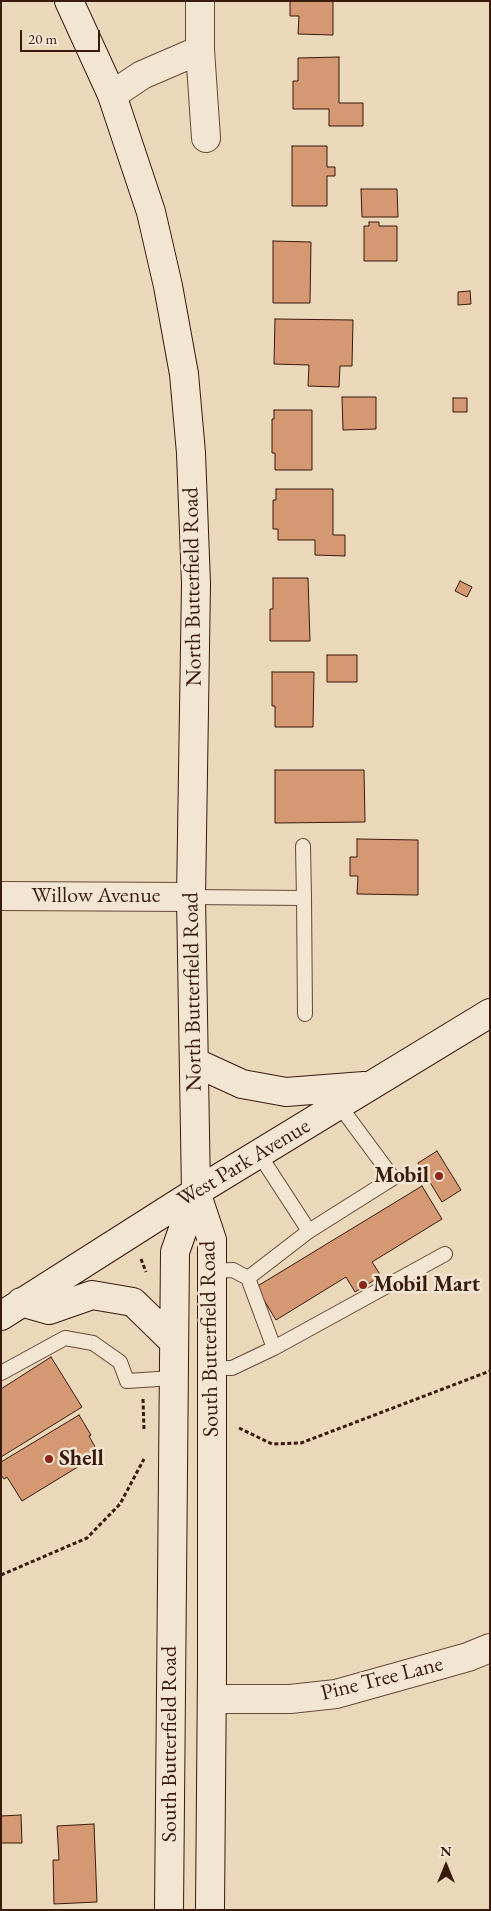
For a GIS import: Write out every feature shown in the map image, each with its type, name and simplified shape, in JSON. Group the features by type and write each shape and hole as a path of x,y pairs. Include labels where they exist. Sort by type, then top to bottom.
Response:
{"main road":[{"name":"North Butterfield Road","path":"69,1 112,95 151,212 168,286 184,374 191,453 196,584 191,896 196,1192"},
{"path":"200,1 200,50 206,138"},
{"path":"112,95 142,75 200,50"},
{"name":"Willow Avenue","path":"1,896 191,896"},
{"name":"West Park Avenue","path":"11,1309 196,1192 490,1013"},
{"path":"194,1062 242,1084 286,1092 371,1086"},
{"name":"South Butterfield Road","path":"196,1192 212,1240 210,1910"},
{"name":"South Butterfield Road","path":"169,1910 175,1252 196,1192"},
{"path":"11,1309 49,1310 92,1295 134,1302 174,1342"},
{"name":"Pine Tree Lane","path":"212,1698 290,1699 336,1694 468,1657 490,1648"}],"lane":[{"path":"303,846 306,1014"},
{"path":"191,896 304,898"},
{"path":"248,1278 309,1231 393,1178 339,1105"},
{"path":"259,1154 309,1231"},
{"path":"212,1368 232,1368 274,1348 445,1254"},
{"path":"212,1271 233,1270 248,1278 274,1348"},
{"path":"1,1373 65,1338 93,1343 120,1362 127,1381 173,1378"}],"path":[{"path":"139,1254 147,1276"},
{"path":"232,1424 250,1435 272,1444 300,1443 490,1371"},
{"path":"143,1380 144,1440"},
{"path":"1,1575 87,1538 120,1504 144,1460 144,1450"}],"building":[{"path":"290,1 333,1 333,35 298,34 299,16 290,16"},
{"path":"339,57 339,103 363,103 363,126 329,126 329,109 293,109 293,81 298,81 298,58"},
{"path":"292,146 327,146 327,167 335,167 335,176 327,176 327,206 292,206"},
{"path":"361,189 397,189 398,217 362,217"},
{"path":"369,222 379,222 379,226 397,226 397,261 364,261 364,226 369,226"},
{"path":"273,241 311,242 310,303 273,303"},
{"path":"470,291 471,304 458,305 458,292"},
{"path":"275,319 353,320 352,366 340,366 339,387 308,386 309,365 274,364"},
{"path":"342,397 376,397 376,429 343,430"},
{"path":"453,398 467,398 467,412 453,412"},
{"path":"274,410 312,410 312,470 275,470 275,453 272,453 272,419 274,419"},
{"path":"276,489 333,489 333,535 345,535 345,556 315,555 315,540 278,540 278,529 273,529 273,500 276,500"},
{"path":"273,578 308,578 310,641 270,641 270,609 273,609"},
{"path":"460,581 472,587 467,597 455,591"},
{"path":"327,655 357,655 357,682 327,682"},
{"path":"272,672 314,672 313,727 275,727 275,706 272,706"},
{"path":"275,770 364,770 365,822 275,823"},
{"path":"357,839 418,840 418,895 357,894 358,876 350,876 350,857 357,857"},
{"name":"Mobil","path":"437,1151 461,1190 442,1202 418,1163"},
{"name":"Mobil","path":"422,1186 442,1219 372,1262 381,1276 355,1292 346,1277 276,1320 256,1287"},
{"name":"Shell","path":"51,1357 82,1407 1,1457 1,1389"},
{"name":"Shell","path":"79,1415 91,1435 89,1436 99,1454 22,1501 7,1477 4,1479 1,1475 1,1462"},
{"path":"21,1815 22,1843 1,1843 1,1816"},
{"path":"94,1824 97,1902 54,1904 53,1860 59,1860 57,1826"}],"place":[{"name":"Mobil","path":"439,1176"},
{"name":"Mobil Mart","path":"363,1285"},
{"name":"Shell","path":"49,1459"}]}
